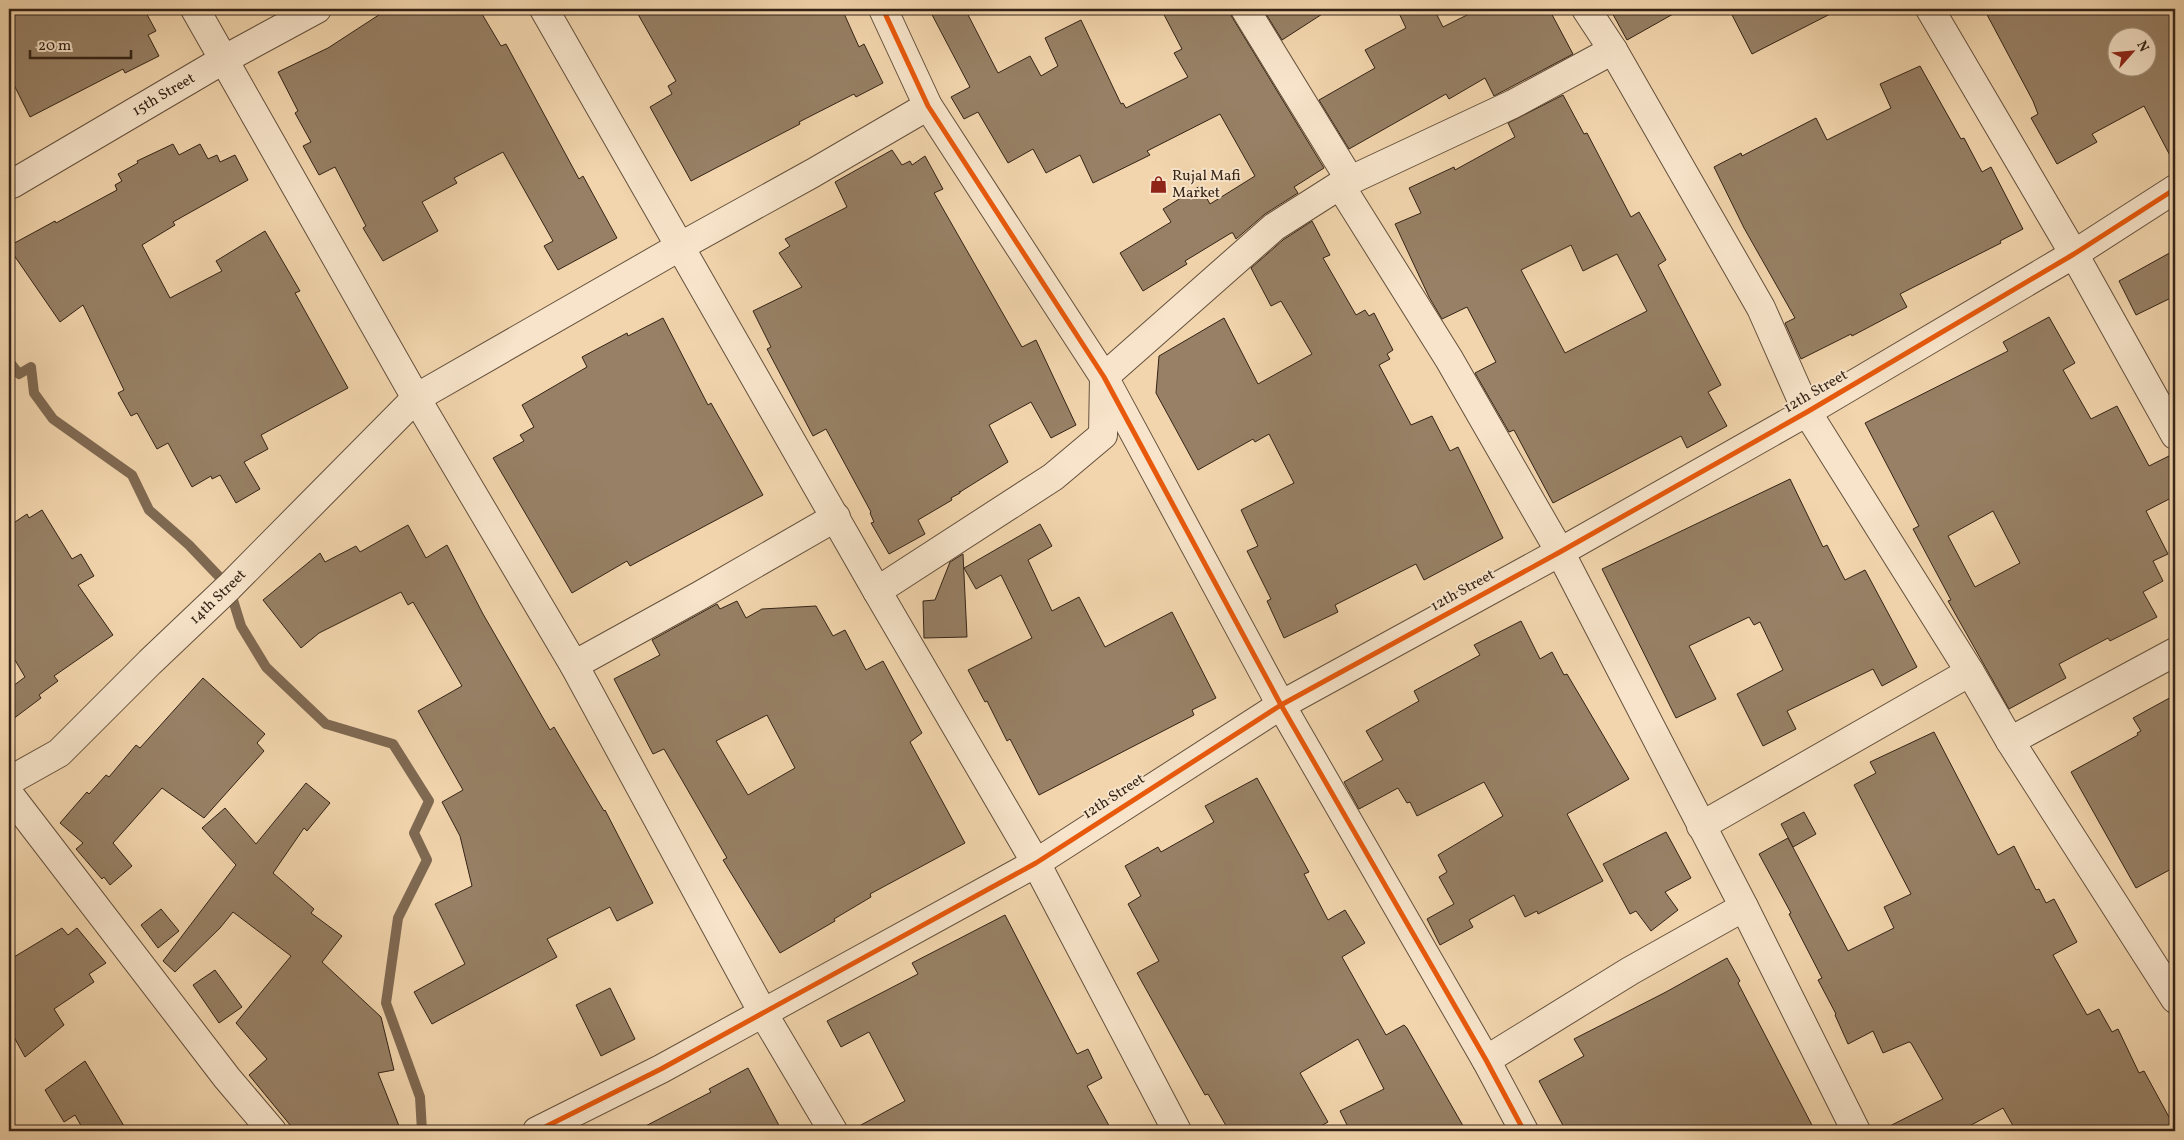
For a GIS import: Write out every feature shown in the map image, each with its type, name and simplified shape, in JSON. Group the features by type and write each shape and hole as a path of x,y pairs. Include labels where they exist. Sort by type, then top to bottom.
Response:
{"street":[{"path":"195,9 416,398 574,665 763,1014 833,1131"},
{"name":"15th Street","path":"12,184 223,60 317,9"},
{"path":"544,9 877,591 1036,863 1177,1131"},
{"path":"883,9 928,106 1104,377 1281,705 1486,1060 1524,1131"},
{"path":"1245,9 1560,552 1744,907 1856,1131"},
{"path":"1586,9 1613,50 1761,308 1807,412 1970,672 2010,741 2175,999"},
{"path":"1930,9 2074,254 2175,435"},
{"path":"877,591 1053,477 1103,435 1104,377 1274,227 1345,183 1513,104 1613,50"},
{"name":"14th Street","path":"9,781 59,753 150,662 230,587 416,398 928,106"},
{"name":"12th Street","path":"551,1128 763,1014 1036,863 1281,705 1560,552 1807,412 2074,254 2175,189"},
{"path":"574,665 836,517"},
{"path":"2010,741 2175,652"},
{"path":"1701,826 1970,672"},
{"path":"9,794 227,1078 272,1131"},
{"path":"1486,1060 1630,971 1744,907"}],"building":[{"path":"22,9 144,9 156,31 148,35 159,56 125,73 123,69 30,117 9,75 9,16"},
{"path":"388,9 479,9 501,46 506,44 579,179 583,176 617,238 558,270 544,246 553,241 503,152 454,178 457,183 422,202 438,231 383,261 363,228 366,226 335,167 319,175 303,146 311,142 295,113 298,111 278,72 328,48"},
{"path":"635,9 842,9 859,47 864,44 883,83 856,97 854,94 799,122 800,124 691,181 650,107 672,94 668,86 676,81"},
{"path":"929,9 965,9 998,73 1030,56 1041,76 1058,66 1045,38 1081,20 1121,104 1123,103 1126,108 1188,77 1174,53 1182,49 1161,9 1229,9 1232,17 1324,168 1294,187 1298,193 1265,214 1236,239 1233,233 1231,233 1185,261 1187,264 1143,291 1120,253 1171,222 1163,209 1200,186 1210,204 1255,176 1220,114 1147,151 1150,155 1093,183 1080,155 1046,173 1033,149 1008,163 978,112 964,119 951,97 970,87"},
{"path":"1263,9 1330,9 1282,40"},
{"path":"1397,9 1434,9 1443,27 1479,9 1549,9 1573,54 1494,96 1485,78 1449,99 1446,94 1349,149 1319,100 1375,68 1365,50 1406,28"},
{"path":"1610,9 1682,9 1627,40"},
{"path":"1729,9 1840,9 1752,54"},
{"path":"1984,9 2175,9 2175,165 2144,106 2092,134 2097,142 2057,164 2031,118 2038,114"},
{"path":"1920,66 1961,139 1964,138 1982,172 1991,167 2023,229 2000,241 2001,243 1900,294 1907,307 1852,336 1851,334 1801,359 1785,323 1795,318 1744,228 1714,167 1741,153 1742,156 1816,118 1827,140 1891,108 1880,84"},
{"path":"1563,95 1584,134 1587,133 1631,217 1639,212 1666,260 1658,265 1721,385 1708,392 1727,426 1687,448 1681,436 1553,503 1514,430 1509,432 1475,373 1496,362 1467,307 1442,319 1429,297 1395,224 1421,213 1409,188 1454,167 1455,170 1515,137 1508,123","holes":["1571,245 1583,271 1617,254 1647,311 1565,353 1521,270"]},
{"path":"173,144 179,155 200,144 208,159 217,155 220,162 235,155 248,180 173,222 175,225 142,245 170,298 222,271 216,261 265,231 300,291 295,293 348,388 261,435 268,449 244,462 260,489 236,503 220,475 212,479 211,476 192,487 168,443 157,449 137,413 131,416 118,393 124,390 83,305 60,322 9,248 9,246 55,221 56,223 117,190 115,185 122,181 118,174 138,163 137,161"},
{"path":"892,150 902,165 910,161 912,165 925,156 943,189 934,193 1022,347 1036,340 1076,425 1051,438 1031,402 989,425 1008,462 951,498 952,500 918,520 925,534 889,554 871,523 874,522 871,512 826,429 813,436 767,349 771,347 753,311 802,287 779,253 790,246 785,239 847,207 835,182"},
{"path":"1312,221 1330,255 1323,258 1356,315 1365,310 1369,316 1374,313 1393,350 1387,354 1390,359 1379,365 1411,425 1432,416 1450,451 1458,447 1503,538 1424,580 1416,564 1335,605 1338,612 1284,638 1267,601 1271,599 1247,551 1258,546 1241,510 1294,483 1269,434 1255,442 1253,439 1198,470 1156,393 1159,356 1224,318 1258,384 1312,354 1281,301 1271,306 1251,268 1283,240"},
{"path":"2175,250 2175,296 2136,315 2119,281"},
{"path":"2049,317 2075,363 2063,370 2091,419 2117,406 2149,466 2175,453 2175,496 2146,511 2168,554 2153,561 2163,581 2143,592 2157,617 2110,641 2108,638 2059,664 2066,678 2009,709 1948,601 1951,600 1913,529 1919,526 1865,423 2008,351 2003,342","holes":["1993,511 2020,563 1975,587 1948,536"]},
{"path":"663,318 708,405 711,403 763,495 630,566 627,561 572,593 493,458 524,441 520,435 534,427 522,405 587,367 582,357 627,333 628,336"},
{"path":"1790,479 1823,547 1827,545 1845,580 1865,570 1917,667 1882,686 1873,669 1787,711 1796,729 1763,746 1737,694 1783,670 1760,622 1754,625 1749,617 1689,646 1716,699 1676,718 1602,569"},
{"path":"42,510 72,559 81,554 94,576 78,585 113,635 54,676 58,681 39,695 41,698 9,722 9,689 25,677 9,650 9,526 27,514 29,518"},
{"path":"1040,524 1052,546 1028,560 1052,611 1079,597 1105,647 1172,612 1216,698 1192,710 1194,715 1039,795 1010,739 1007,741 987,701 985,702 968,670 1032,638 1001,575 976,589 964,568"},
{"path":"408,525 426,558 447,545 483,614 550,730 554,727 605,810 653,903 617,921 610,907 547,939 557,957 432,1024 414,992 465,964 435,904 472,886 460,836 442,802 463,790 418,711 462,686 413,602 408,605 401,592 319,633 301,648 263,600 320,553 325,562 356,546 360,552"},
{"path":"963,554 967,637 924,638 923,601 935,600 950,562"},
{"path":"737,601 746,618 762,609 816,606 833,636 845,630 866,670 883,661 922,733 910,742 965,843 870,894 871,897 834,919 835,921 780,953 723,860 727,858 664,749 653,754 614,679 660,655 652,640 717,604 720,609","holes":["767,715 795,768 748,795 716,741"]},
{"path":"1521,621 1540,659 1552,652 1564,675 1567,674 1629,779 1567,814 1603,881 1538,914 1537,911 1525,917 1514,895 1469,920 1473,927 1440,945 1427,919 1454,904 1439,877 1447,872 1438,855 1503,816 1484,782 1417,816 1410,802 1407,803 1398,788 1359,809 1344,782 1383,760 1366,731 1419,701 1414,691 1480,655 1474,645"},
{"path":"203,678 265,734 257,743 264,751 204,818 162,788 113,843 132,866 110,885 104,877 102,879 76,849 83,843 60,823 87,792 89,794 106,775 109,777 136,745 140,748"},
{"path":"2175,695 2175,867 2136,888 2071,772 2138,735 2137,733 2141,731 2133,718"},
{"path":"1934,732 1998,855 2014,846 2036,890 2039,889 2046,903 2054,899 2077,942 2053,955 2087,1015 2099,1009 2112,1032 2118,1029 2139,1073 2144,1071 2175,1131 2016,1131 2003,1108 1960,1131 1880,1131 1943,1099 1911,1043 1909,1042 1883,1053 1873,1031 1848,1044 1836,1014 1818,980 1822,978 1789,914 1791,913 1759,854 1788,838 1848,951 1894,928 1884,907 1911,894 1854,785 1876,773 1870,762"},
{"path":"1257,778 1309,872 1304,874 1328,920 1345,910 1365,943 1342,957 1386,1035 1404,1025 1407,1028 1466,1131 1350,1131 1340,1111 1384,1089 1358,1039 1300,1073 1328,1122 1312,1131 1229,1131 1208,1094 1205,1095 1137,973 1159,961 1128,904 1141,896 1125,866 1158,847 1161,852 1214,822 1205,806"},
{"path":"306,783 330,803 307,831 304,828 273,873 314,909 311,913 342,936 322,962 381,1017 394,1070 378,1073 401,1131 295,1131 249,1075 267,1059 236,1023 291,956 233,912 220,928 175,972 163,961 236,865 202,828 225,808 256,844"},
{"path":"1804,812 1816,834 1793,847 1781,824"},
{"path":"1666,832 1691,878 1665,892 1678,910 1651,931 1636,911 1630,914 1603,864"},
{"path":"161,909 179,931 158,948 141,925"},
{"path":"1005,915 1077,1054 1088,1049 1102,1078 1087,1086 1112,1131 850,1131 905,1101 869,1032 841,1047 827,1021 918,974 912,963"},
{"path":"62,928 68,935 77,928 106,963 89,974 94,982 54,1009 64,1025 25,1057 9,1028 9,960"},
{"path":"1727,958 1740,981 1738,983 1815,1131 1566,1131 1539,1081 1584,1056 1574,1039 1666,992"},
{"path":"215,970 242,1007 219,1023 193,985"},
{"path":"610,988 635,1039 601,1056 576,1005"},
{"path":"85,1061 127,1131 84,1131 75,1115 64,1122 45,1090"},
{"path":"748,1068 782,1131 636,1131 711,1092 709,1089"}],"waterway":[{"path":"9,361 19,374 31,367 34,393 53,419 132,475 149,510 189,545 229,587 241,626 266,667 326,724 393,744 429,801 414,833 427,860 398,918 386,1003 420,1097 422,1131"}],"cycle path":[{"path":"883,9 928,106 1104,377 1281,705 1486,1060 1524,1131"},
{"path":"537,1131 661,1069 1036,863 1281,705 1560,552 1807,412 2074,254 2175,189"}],"place":[{"name":"Rujal Mafi Market","path":"1158,185"}]}
